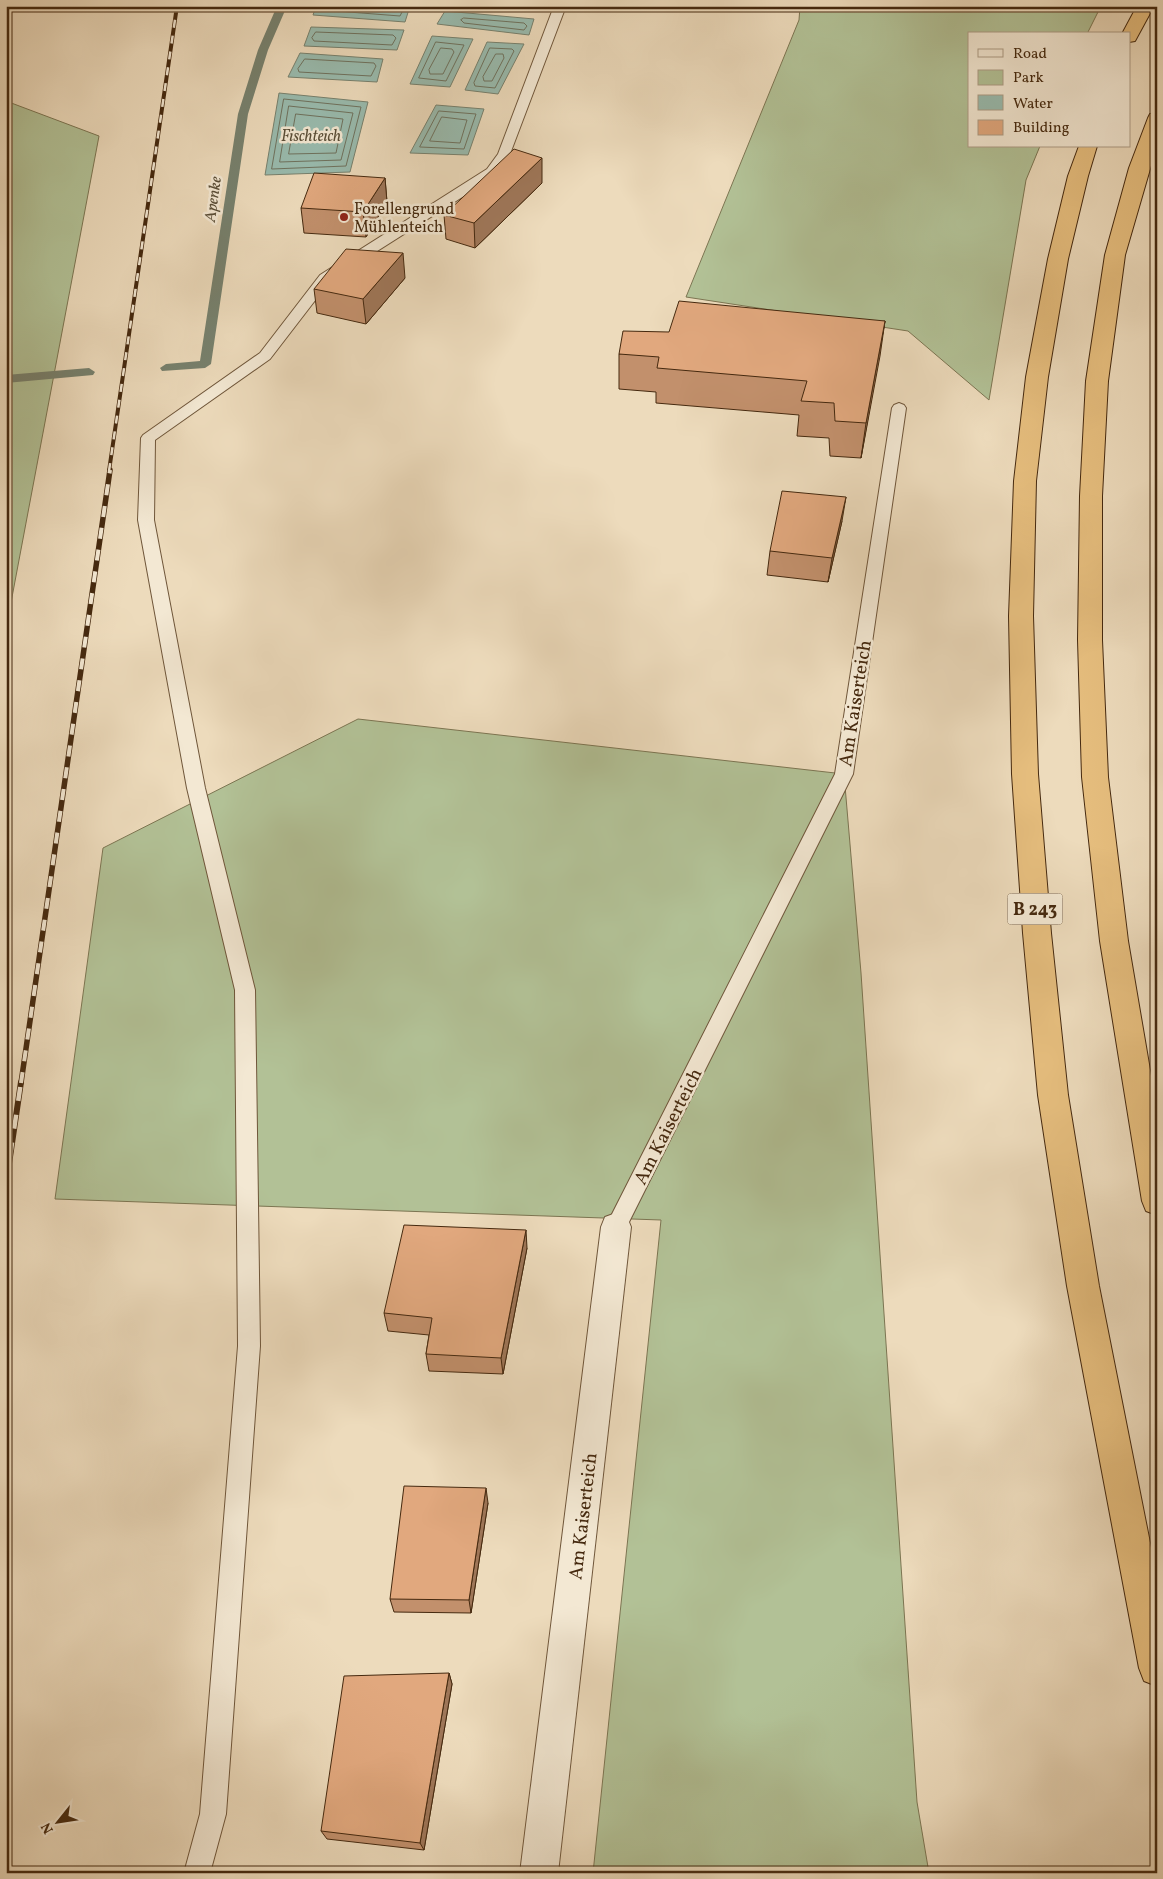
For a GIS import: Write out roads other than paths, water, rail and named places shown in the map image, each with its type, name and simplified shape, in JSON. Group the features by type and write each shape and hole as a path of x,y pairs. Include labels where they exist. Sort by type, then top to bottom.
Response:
{"highway":[{"path":"1130,35 1146,6"},
{"path":"1157,118 1139,168 1115,255 1097,382 1091,496 1090,640 1095,777 1114,941 1157,1201"},
{"name":"B 243","path":"1087,148 1078,176 1058,259 1037,377 1025,481 1021,616 1025,774 1036,933 1053,1095 1083,1286 1157,1668"}],"street":[{"name":"Am Kaiserteich","path":"539,1873 616,1227"}],"lane":[{"path":"197,1873 213,1814 249,1346 245,990 196,788 146,520 148,438 265,356 325,278 492,172 504,154 560,6"},
{"name":"Am Kaiserteich","path":"616,1227 844,774 899,408"}],"water":[{"path":"316,6 410,6 405,22 313,15"},
{"path":"445,11 534,19 529,35 437,24"},
{"path":"311,27 404,30 397,50 304,46"},
{"path":"432,36 473,39 450,87 410,84"},
{"path":"487,42 524,44 498,94 465,90"},
{"name":"Fischteich","path":"300,53 383,59 377,82 288,77"},
{"name":"Fischteich","path":"279,93 368,102 350,172 265,175"},
{"path":"436,105 484,109 468,155 410,153"}],"waterway":[{"name":"Apenke","path":"166,368 205,364 243,114 263,50 282,6"},
{"name":"Apenke","path":"6,379 89,372"}],"railway":[{"path":"109,471 177,6"},
{"path":"21,1083 110,470"},
{"path":"6,1184 21,1082"}],"place":[{"name":"Forellengrund Mühlenteich","path":"344,217"}]}
